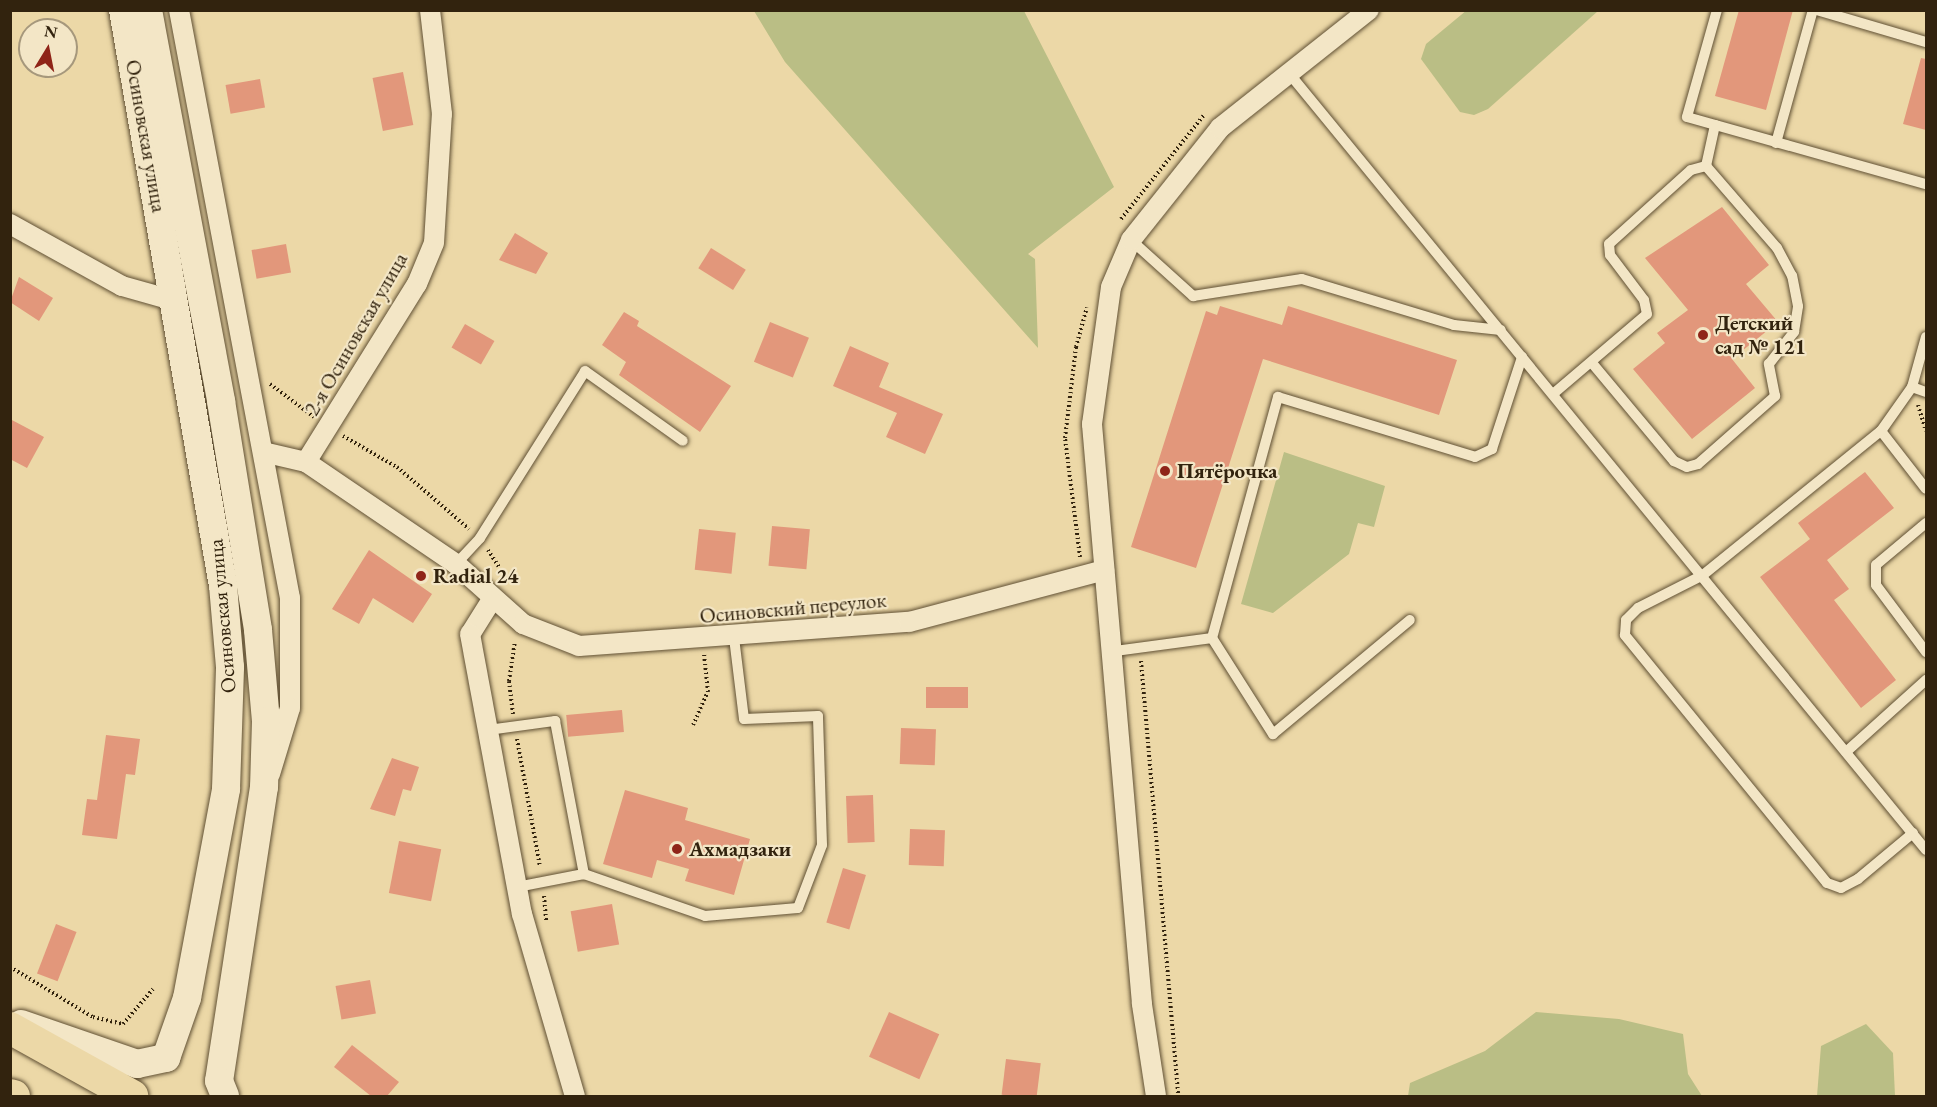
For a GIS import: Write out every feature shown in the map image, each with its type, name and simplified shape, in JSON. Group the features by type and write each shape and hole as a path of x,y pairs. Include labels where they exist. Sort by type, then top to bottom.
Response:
{"main road":[{"path":"10,1028 132,1096"}],"street":[{"name":"Осиновская улица","path":"10,1020 137,1064 166,1058 187,998 226,789 230,667 210,490 123,10"},
{"name":"Осиновская улица","path":"148,10 258,630 266,722 264,787 227,1008 219,1081 225,1096"},
{"path":"179,10 290,598 294,658 281,748 264,787"},
{"name":"2-я Осиновская улица","path":"306,462 417,284 434,243 442,114 430,10"},
{"path":"1156,1096 1142,1004 1115,651 1104,570 1092,424 1111,287 1131,240 1220,128 1369,10"},
{"path":"10,224 122,286 175,301"},
{"name":"Осиновский переулок","path":"263,452 306,462 456,564 491,601 523,624 579,646 734,638 909,622 1104,570"},
{"path":"491,601 470,634 517,887 574,1096"}],"lane":[{"path":"1717,10 1687,117 1926,184"},
{"path":"1776,143 1815,10 1926,42"},
{"path":"1288,72 1926,850"},
{"path":"1706,166 1715,125"},
{"path":"1553,394 1647,314 1644,300 1610,255 1614,235 1692,170 1706,166"},
{"path":"1592,363 1674,461 1687,467 1698,464 1775,396 1768,364 1794,332 1792,276 1777,248 1706,166"},
{"path":"1131,240 1193,296 1302,279 1454,325 1501,330"},
{"path":"1913,833 1841,888 1827,883 1625,635 1626,620 1638,608 1702,575 1881,431 1912,387 1926,337"},
{"path":"1410,620 1273,734 1212,638 1278,397 1475,457 1491,449 1522,357"},
{"path":"456,564 480,538 585,371 683,441"},
{"path":"1912,387 1926,392"},
{"path":"1881,431 1926,489"},
{"path":"1926,523 1876,565 1876,585 1926,652"},
{"path":"517,887 584,874 705,916 798,908 822,845 818,716 744,718 734,638"},
{"path":"1115,651 1212,638"},
{"path":"1846,752 1926,680"},
{"path":"488,730 555,721 584,874"}],"path":[{"path":"266,381 328,429 397,467 480,538 528,613 523,624 509,681 514,725 543,882 547,926"},
{"path":"1912,387 1926,431"},
{"path":"1069,563 1080,560"},
{"path":"693,725 708,692 703,640"},
{"path":"1140,648 1178,1096"},
{"path":"10,967 93,1017 123,1024 153,989"}],"green space":[{"path":"1467,10 1598,11 1488,109 1474,115 1460,112 1421,59 1426,44"},
{"path":"754,11 1024,11 1114,187 1028,254 1035,259 1038,348 785,62"},
{"path":"1284,452 1385,486 1374,527 1358,523 1349,554 1273,613 1241,604"},
{"path":"1536,1012 1619,1019 1683,1034 1688,1074 1702,1096 1408,1096 1410,1083 1485,1051"},
{"path":"1866,1024 1893,1053 1895,1096 1817,1096 1821,1046"}],"building":[{"path":"1739,10 1793,10 1766,110 1715,96"},
{"path":"1921,58 1926,59 1926,130 1903,124"},
{"path":"403,72 413,125 383,131 373,78"},
{"path":"260,79 265,108 231,114 226,85"},
{"path":"1722,207 1769,265 1746,284 1778,322 1732,359 1755,388 1692,439 1633,369 1665,343 1657,333 1688,310 1645,258"},
{"path":"515,233 548,253 536,274 499,260"},
{"path":"286,244 291,273 257,279 252,250"},
{"path":"711,248 746,270 733,290 698,268"},
{"path":"19,277 53,298 39,321 10,302"},
{"path":"1220,306 1282,325 1288,306 1457,360 1439,415 1263,359 1196,568 1131,547 1206,311 1217,315"},
{"path":"624,312 639,321 637,326 731,386 700,432 619,375 626,362 602,345"},
{"path":"770,322 809,338 793,378 754,362"},
{"path":"465,324 494,341 481,364 452,347"},
{"path":"850,346 889,363 879,387 943,414 925,454 886,437 897,413 833,386"},
{"path":"10,419 44,437 27,468 10,459"},
{"path":"1865,472 1894,508 1827,560 1849,589 1834,600 1896,680 1861,708 1760,577 1810,539 1798,523"},
{"path":"772,526 810,529 806,569 769,566"},
{"path":"699,529 736,533 732,574 695,570"},
{"path":"369,550 432,594 413,623 373,598 359,624 332,609"},
{"path":"926,687 968,687 968,708 926,708"},
{"path":"622,710 624,732 568,737 566,715"},
{"path":"901,728 936,729 935,765 900,764"},
{"path":"106,735 140,739 135,775 126,774 117,839 82,835 87,799 97,800"},
{"path":"392,758 419,767 411,791 403,789 395,816 370,809"},
{"name":"Ахмадзаки","path":"625,790 688,808 685,820 750,839 734,895 685,881 689,869 657,860 652,878 603,864"},
{"path":"873,795 875,842 848,843 846,796"},
{"path":"910,829 945,830 944,866 909,865"},
{"path":"399,841 441,849 431,901 389,893"},
{"path":"843,868 866,875 849,930 826,923"},
{"path":"612,904 619,944 578,952 571,911"},
{"path":"56,924 77,932 58,981 37,973"},
{"path":"370,980 376,1013 341,1020 336,986"},
{"path":"889,1012 939,1034 919,1079 869,1057"},
{"path":"352,1045 399,1082 387,1096 371,1096 334,1067"},
{"path":"1006,1059 1041,1063 1037,1096 1002,1095"}],"place":[{"name":"Детский сад № 121","path":"1703,335"},
{"name":"Пятёрочка","path":"1165,471"},
{"name":"Radial 24","path":"421,576"},
{"name":"Ахмадзаки","path":"677,849"}]}
